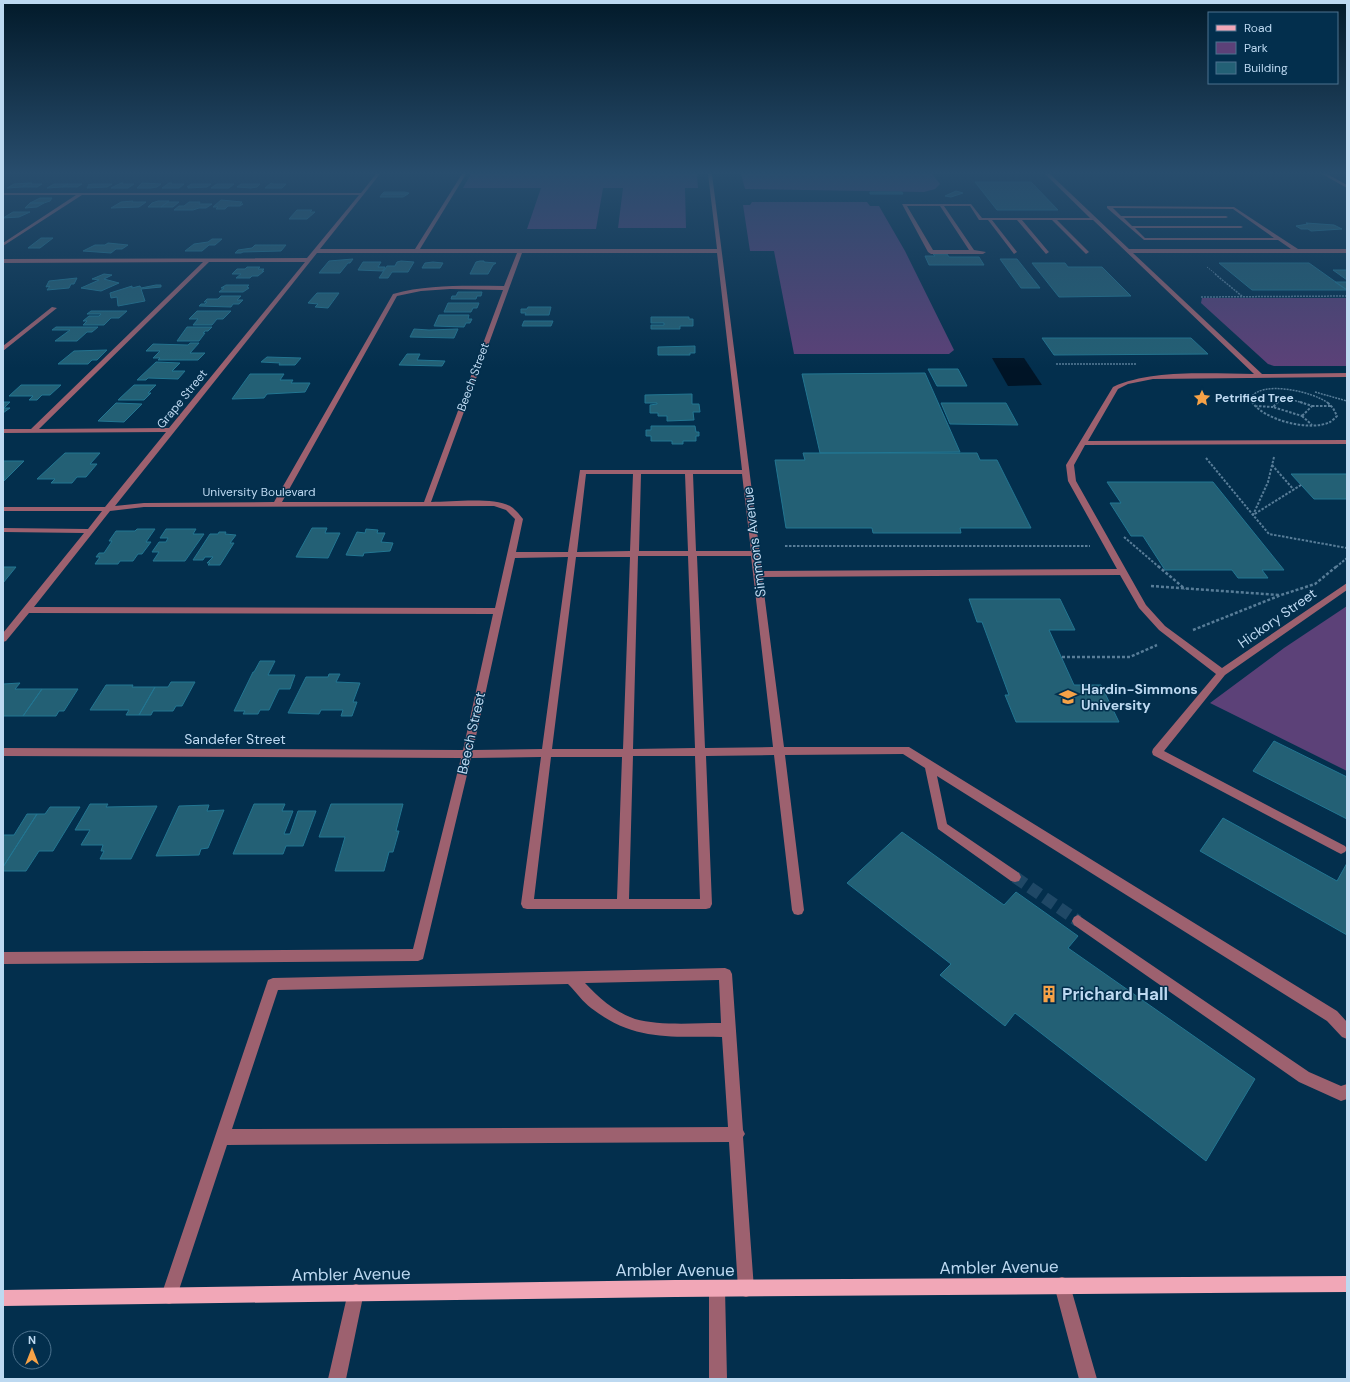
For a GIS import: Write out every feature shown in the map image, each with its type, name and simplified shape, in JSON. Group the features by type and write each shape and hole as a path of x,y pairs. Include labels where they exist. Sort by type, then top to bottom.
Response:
{"main road":[{"name":"Ambler Avenue","path":"3,1298 356,1292 1062,1285 1347,1284"}],"street":[{"path":"3,245 13,238"},
{"name":"Grape Street","path":"3,639 325,238"},
{"path":"417,251 425,238"},
{"name":"Simmons Avenue","path":"718,238 798,910"},
{"path":"923,238 931,252 983,252"},
{"path":"963,238 972,252"},
{"path":"1004,238 1014,252"},
{"path":"1035,238 1046,252"},
{"path":"1072,238 1086,252"},
{"path":"1114,238 1260,376"},
{"path":"1143,238 1280,239 1297,251"},
{"path":"315,251 719,251"},
{"name":"Beech Street","path":"427,503 520,251"},
{"path":"1127,251 1347,251"},
{"path":"33,431 208,260"},
{"path":"4,261 308,260"},
{"path":"277,504 395,295 428,289 506,288"},
{"path":"3,349 54,308"},
{"path":"1222,673 1162,628 1142,606 1072,481 1070,465 1115,388 1126,383 1153,377 1347,375"},
{"path":"3,431 171,430"},
{"path":"1084,443 1347,442"},
{"path":"689,472 706,904 528,904 583,472 637,472 689,472 745,472"},
{"path":"623,904 637,472"},
{"name":"University Boulevard","path":"3,509 108,509 144,505 427,503 494,504 506,506 514,512"},
{"name":"Beech Street","path":"3,958 418,955 467,754 519,519 514,512"},
{"path":"3,530 91,531"},
{"path":"511,555 755,554"},
{"path":"757,574 1123,572"},
{"name":"Hickory Street","path":"1341,849 1157,752 1222,673 1347,586"},
{"path":"26,610 498,612"},
{"name":"Sandefer Street","path":"3,752 467,754 905,750 1332,1016 1347,1032"},
{"path":"930,766 942,826 1015,877"},
{"path":"1078,920 1304,1077 1341,1094 1347,1091"},
{"path":"169,1296 273,984 725,974 737,1134 746,1289"},
{"path":"571,978 596,1003 615,1016 634,1025 654,1029 729,1030"},
{"path":"222,1137 737,1134"},
{"path":"1062,1285 1088,1379"},
{"path":"717,1289 718,1379"},
{"path":"337,1379 356,1292"}],"path":[{"path":"1204,264 1243,297"},
{"path":"1200,297 1347,296"},
{"path":"1265,389 1274,389 1307,394 1321,400 1332,406 1336,416 1334,420 1329,423 1311,425 1298,424 1264,414 1254,406 1250,399 1252,394 1265,389"},
{"path":"1313,391 1347,401"},
{"path":"1272,406 1283,397 1312,406 1332,406"},
{"path":"1254,406 1272,406 1302,416 1311,425"},
{"path":"1302,416 1312,406"},
{"path":"1254,515 1268,482 1278,442"},
{"path":"1201,452 1269,534 1347,548"},
{"path":"1272,465 1294,490"},
{"path":"1254,515 1301,485"},
{"path":"1120,532 1129,542 1185,589"},
{"path":"785,546 1093,546 1090,539"},
{"path":"1062,657 1130,657 1174,637 1281,595 1315,584 1347,558"},
{"path":"1130,585 1281,595"}],"green space":[{"path":"748,238 898,238 954,350 949,354 794,354 774,251 750,251"},
{"path":"1202,298 1347,298 1347,366 1274,366 1268,364 1201,303"},
{"path":"1347,606 1347,771 1210,703 1284,648"}],"water":[{"path":"992,358 1024,358 1042,385 1008,386"}],"building":[{"path":"40,238 52,238 40,248 28,248"},
{"path":"212,239 222,239 215,245 209,245 202,251 185,251 194,244 208,242"},
{"path":"108,243 128,245 122,249 116,249 111,253 83,251 95,245 105,245"},
{"path":"255,245 286,245 281,251 235,253 238,250 252,248"},
{"path":"933,254 947,254 949,257 979,257 984,265 929,265 925,256 935,256"},
{"path":"353,259 340,273 319,273 329,261"},
{"path":"1000,259 1017,259 1040,288 1021,288"},
{"path":"363,262 381,262 378,267 385,267 383,271 358,270"},
{"path":"397,262 414,262 408,272 392,272 388,278 379,278 387,266 395,266"},
{"path":"476,262 496,263 493,265 488,274 470,274"},
{"path":"425,263 443,263 440,268 422,268"},
{"path":"1032,263 1065,263 1068,267 1102,267 1131,296 1059,297"},
{"path":"1219,263 1309,263 1347,290 1252,290"},
{"path":"247,267 260,267 258,269 264,269 262,271 264,271 258,276 252,276 250,278 236,278 241,274 232,274 237,269 245,269"},
{"path":"1333,270 1347,270 1347,280"},
{"path":"104,274 112,275 104,279 119,283 101,291 81,288 99,280 92,279"},
{"path":"77,278 74,284 71,284 69,288 47,290 50,286 46,287 49,281"},
{"path":"1335,282 1347,282 1347,290"},
{"path":"161,285 161,287 141,289 145,301 118,306 117,297 111,298 110,293 132,286 132,288 140,286 141,288"},
{"path":"226,285 249,285 247,287 249,288 243,292 219,292 224,288 221,288"},
{"path":"458,292 482,292 481,296 477,296 476,299 451,299 452,296 456,296"},
{"path":"317,293 339,293 328,308 315,307 318,304 308,303"},
{"path":"221,296 241,296 237,300 243,300 239,304 233,304 231,307 199,306 201,304 205,304 207,302 204,302 207,299 218,299"},
{"path":"448,303 479,303 477,308 473,308 471,312 444,312"},
{"path":"528,307 551,307 549,315 525,315 526,313 521,313 521,309 527,309"},
{"path":"91,311 127,311 119,318 111,318 104,325 83,325 87,321 83,321 89,316 99,316 101,314 87,314"},
{"path":"197,311 231,311 223,319 217,319 212,325 193,325 198,319 189,319"},
{"path":"439,315 469,315 468,319 472,319 470,323 466,323 464,327 434,326"},
{"path":"651,317 689,317 689,319 693,319 693,326 680,326 680,329 651,329 651,325 664,325 664,323 651,323"},
{"path":"524,321 553,321 551,326 522,326"},
{"path":"56,327 98,327 92,332 87,332 77,341 55,341 70,330 52,330"},
{"path":"187,327 212,327 203,333 205,333 199,341 177,341"},
{"path":"414,329 458,329 454,338 410,337"},
{"path":"1042,338 1191,338 1208,354 1054,355"},
{"path":"190,343 199,343 190,353 205,353 198,360 158,360 160,358 153,358 160,351 146,351 153,344 188,345"},
{"path":"695,346 695,353 690,353 690,355 658,355 658,347"},
{"path":"107,350 97,360 92,360 88,364 58,364 74,351"},
{"path":"407,354 420,354 417,360 445,361 442,366 399,365"},
{"path":"267,357 301,358 295,365 279,365 280,363 261,362"},
{"path":"156,362 180,363 172,371 185,371 178,379 148,378 146,380 137,380"},
{"path":"928,369 958,369 967,386 937,386"},
{"path":"925,373 960,452 820,453 802,374"},
{"path":"250,374 284,374 280,380 293,380 291,383 310,383 305,392 267,394 264,398 232,399"},
{"path":"21,385 61,385 50,395 42,395 37,400 29,400 33,396 9,396"},
{"path":"134,385 156,385 148,393 151,393 144,400 118,400"},
{"path":"692,394 692,404 699,404 700,412 693,412 694,420 667,421 667,416 658,416 658,413 650,413 650,405 657,403 645,403 645,395"},
{"path":"3,402 10,402 4,408 10,408 3,413"},
{"path":"116,403 142,404 124,422 98,421"},
{"path":"941,403 1006,403 1018,425 950,424"},
{"path":"651,426 695,426 696,432 699,432 699,436 696,436 696,441 683,441 683,444 672,444 672,441 651,441 651,436 646,436 646,430 651,430"},
{"path":"65,453 100,453 90,464 97,464 86,477 77,477 72,483 51,483 55,479 37,479"},
{"path":"803,453 977,453 980,460 997,460 1031,528 960,528 961,533 873,533 872,528 786,528 775,460 805,460"},
{"path":"3,461 24,461 4,481"},
{"path":"1291,474 1347,474 1347,499 1314,499"},
{"path":"1107,482 1213,482 1284,570 1262,570 1268,578 1238,578 1232,570 1165,570 1143,536 1131,536 1110,503 1121,503"},
{"path":"312,528 327,528 325,533 340,533 328,558 296,557"},
{"path":"137,529 155,529 146,542 151,542 142,554 138,554 133,561 120,561 118,564 95,564 100,557 96,557 99,553 104,553 112,541 109,541 116,531 135,531"},
{"path":"166,529 196,529 193,534 204,534 185,561 153,561 159,552 152,552 159,542 166,542 168,538 160,538"},
{"path":"366,529 378,530 377,533 385,533 381,542 393,543 390,551 364,553 363,556 346,555 357,532 365,533"},
{"path":"219,532 226,532 225,534 236,535 230,543 234,543 220,565 208,565 210,563 207,563 213,557 205,557 203,560 193,560 210,534 218,534"},
{"path":"3,567 16,567 3,583"},
{"path":"969,599 1060,599 1075,630 1049,630 1074,685 1101,685 1119,722 1016,722 1005,695 1009,695 982,622 977,622"},
{"path":"260,661 275,661 268,675 295,675 290,689 279,689 269,710 260,710 258,714 243,714 245,711 234,711 253,672"},
{"path":"329,674 340,674 336,682 360,683 353,702 357,702 352,716 341,716 343,710 321,710 319,714 288,713 306,677 328,677"},
{"path":"171,682 195,682 182,706 176,706 173,711 153,711 151,715 139,715 155,687 168,687"},
{"path":"20,683 15,689 42,689 23,716 3,716 3,684"},
{"path":"106,685 155,687 139,715 126,715 129,710 90,710"},
{"path":"42,689 78,689 64,711 59,711 56,716 23,716"},
{"path":"1274,741 1347,777 1347,819 1253,771"},
{"path":"90,804 108,804 106,807 157,806 131,859 100,859 104,851 101,851 103,845 81,845 90,830 75,830"},
{"path":"254,804 285,804 282,811 293,811 284,834 290,834 298,811 316,811 303,846 286,846 283,854 233,854"},
{"path":"331,804 403,804 396,831 399,831 393,852 389,852 384,871 335,871 345,837 319,837"},
{"path":"209,805 207,811 224,810 208,848 201,849 199,855 156,856 179,806"},
{"path":"50,807 80,807 53,851 39,851 26,871 3,871 3,867 37,814 45,814"},
{"path":"27,814 37,814 3,867 3,835 14,835"},
{"path":"1223,818 1337,881 1347,863 1347,935 1200,851"},
{"name":"Prichard Hall","path":"902,832 1004,905 1016,892 1078,936 1068,948 1255,1079 1206,1161 1015,1013 1005,1026 940,975 951,964 847,883"}],"tunnel":[{"path":"1015,877 1078,921"}],"place":[{"name":"Petrified Tree","path":"1202,398"},
{"name":"Hardin-Simmons University","path":"1068,697"},
{"name":"Prichard Hall","path":"1049,994"}]}
